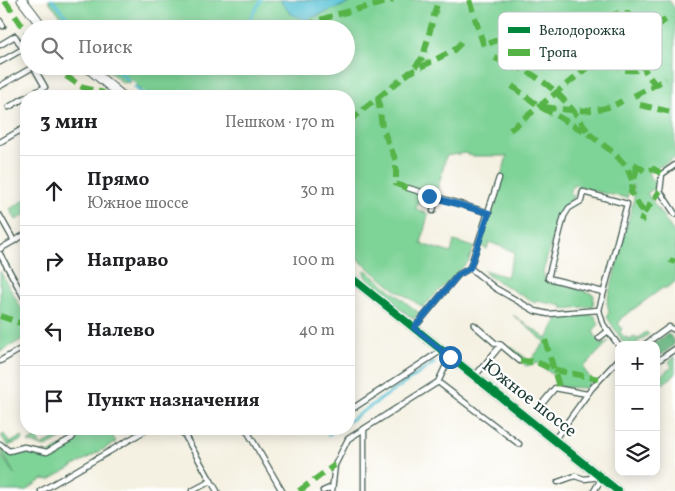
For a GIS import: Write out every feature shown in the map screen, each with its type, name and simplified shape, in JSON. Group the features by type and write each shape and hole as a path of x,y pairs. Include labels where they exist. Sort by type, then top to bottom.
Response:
{"street":[{"path":"22,0 37,20"},
{"path":"97,75 115,90"},
{"name":"Южное шоссе","path":"355,281 603,477 618,491"}],"lane":[{"path":"0,21 3,26"},
{"path":"0,45 15,36 20,44"},
{"path":"0,62 20,51"},
{"path":"0,86 20,74"},
{"path":"38,75 45,86 38,90"},
{"path":"9,107 20,101"},
{"path":"0,142 20,130"},
{"path":"674,167 662,174 660,191 675,214"},
{"path":"414,328 458,275 470,268 499,178"},
{"path":"408,188 489,213"},
{"path":"603,292 548,278 564,216 570,208 581,201 583,192 626,204 599,310 603,324 615,341"},
{"path":"433,211 436,198"},
{"path":"0,216 14,241"},
{"path":"0,249 20,238"},
{"path":"0,254 20,290"},
{"path":"470,268 495,288 535,311 548,314 599,310"},
{"path":"474,325 520,361"},
{"path":"650,341 669,327 675,330"},
{"path":"599,338 608,331"},
{"path":"475,376 501,345"},
{"path":"0,361 20,349"},
{"path":"660,359 675,349"},
{"path":"355,407 442,350"},
{"path":"323,491 332,489 335,466 348,439 438,382 450,357"},
{"path":"555,439 587,394 615,363"},
{"path":"438,382 519,444"},
{"path":"541,405 555,388 587,394"},
{"path":"364,430 364,491"},
{"path":"0,444 9,451 24,447 47,452 72,438 73,435"},
{"path":"41,491 138,435"},
{"path":"184,435 216,491"},
{"path":"249,435 282,491"},
{"path":"558,482 576,476 584,479 603,477"},
{"path":"594,491 603,477"},
{"path":"192,491 211,481"}],"green space":[{"path":"48,0 669,0 675,9 675,158 648,173 652,181 658,178 657,187 647,193 675,234 675,282 665,289 664,287 620,319 621,321 618,323 622,329 620,332 625,338 627,337 630,340 634,337 637,339 646,332 649,334 639,341 622,341 607,317 609,311 607,302 634,198 633,185 630,187 627,198 584,189 580,185 579,192 576,194 578,186 573,184 570,195 575,196 560,212 543,272 545,279 594,295 593,306 563,309 563,306 537,301 535,303 487,275 484,270 507,277 515,252 489,242 487,249 481,246 507,156 473,156 465,153 446,156 437,192 420,188 418,195 420,196 416,209 428,214 421,244 451,253 454,241 474,247 468,262 423,307 393,288 355,257 355,90 142,90 131,79 129,83 125,82 124,84 114,75 355,75 355,20 66,20"},
{"path":"20,203 20,218 16,220 10,209"},
{"path":"366,270 419,313 414,319 369,283 365,277 364,271"},
{"path":"0,271 20,306 20,340 0,352"},
{"path":"587,313 595,316 599,324 593,331 600,345 609,341 583,368 592,380 587,388 561,387 555,382 557,378 537,363 526,366 505,346 511,347 530,361 545,342 513,315 547,339 560,315"},
{"path":"668,334 673,338 674,345 660,355 660,341 656,341"},
{"path":"675,357 675,375 661,385 660,376 672,367 669,361"},
{"path":"4,434 10,443 22,436 23,440 8,446 1,436"},
{"path":"58,435 67,435 46,447 41,446"},
{"path":"77,435 112,435 116,442 49,480 43,479 25,491 0,491 0,453 15,475 0,449 8,454 24,450 47,455 75,439"},
{"path":"37,438 41,446 28,442"}],"water":[{"path":"279,0 358,0 305,20 291,14"}],"waterway":[{"path":"52,0 70,20"},
{"path":"249,20 261,0"},
{"path":"122,75 128,80"},
{"path":"135,87 138,90"},
{"path":"355,417 434,363"}],"marked path":[{"path":"321,20 393,0"},
{"path":"415,67 423,57 438,0"},
{"path":"469,0 484,46 498,40"},
{"path":"5,1 20,23"},
{"path":"662,22 671,17"},
{"path":"355,116 409,73 454,50 462,42"},
{"path":"524,70 541,80 559,95 575,113 589,134"},
{"path":"510,130 584,70"},
{"path":"631,70 637,70"},
{"path":"645,70 655,84"},
{"path":"64,75 84,88 92,90"},
{"path":"634,96 666,79"},
{"path":"512,86 539,106 589,134 614,153 627,167 632,180"},
{"path":"378,97 382,127 396,161 396,184 408,188"},
{"path":"544,107 594,110 622,101"},
{"path":"640,105 675,113"},
{"path":"634,164 645,171 654,169 662,174"},
{"path":"637,167 631,192 644,213 641,222"},
{"path":"644,213 660,191"},
{"path":"670,260 675,262"},
{"path":"0,316 20,323"},
{"path":"545,340 560,390"},
{"path":"520,361 536,362 555,370 599,379"},
{"path":"299,491 335,465"}],"cycle path":[{"path":"355,281 618,491"}],"route":[{"path":"429,196 489,213 470,268 458,275 414,328 450,357"}]}
